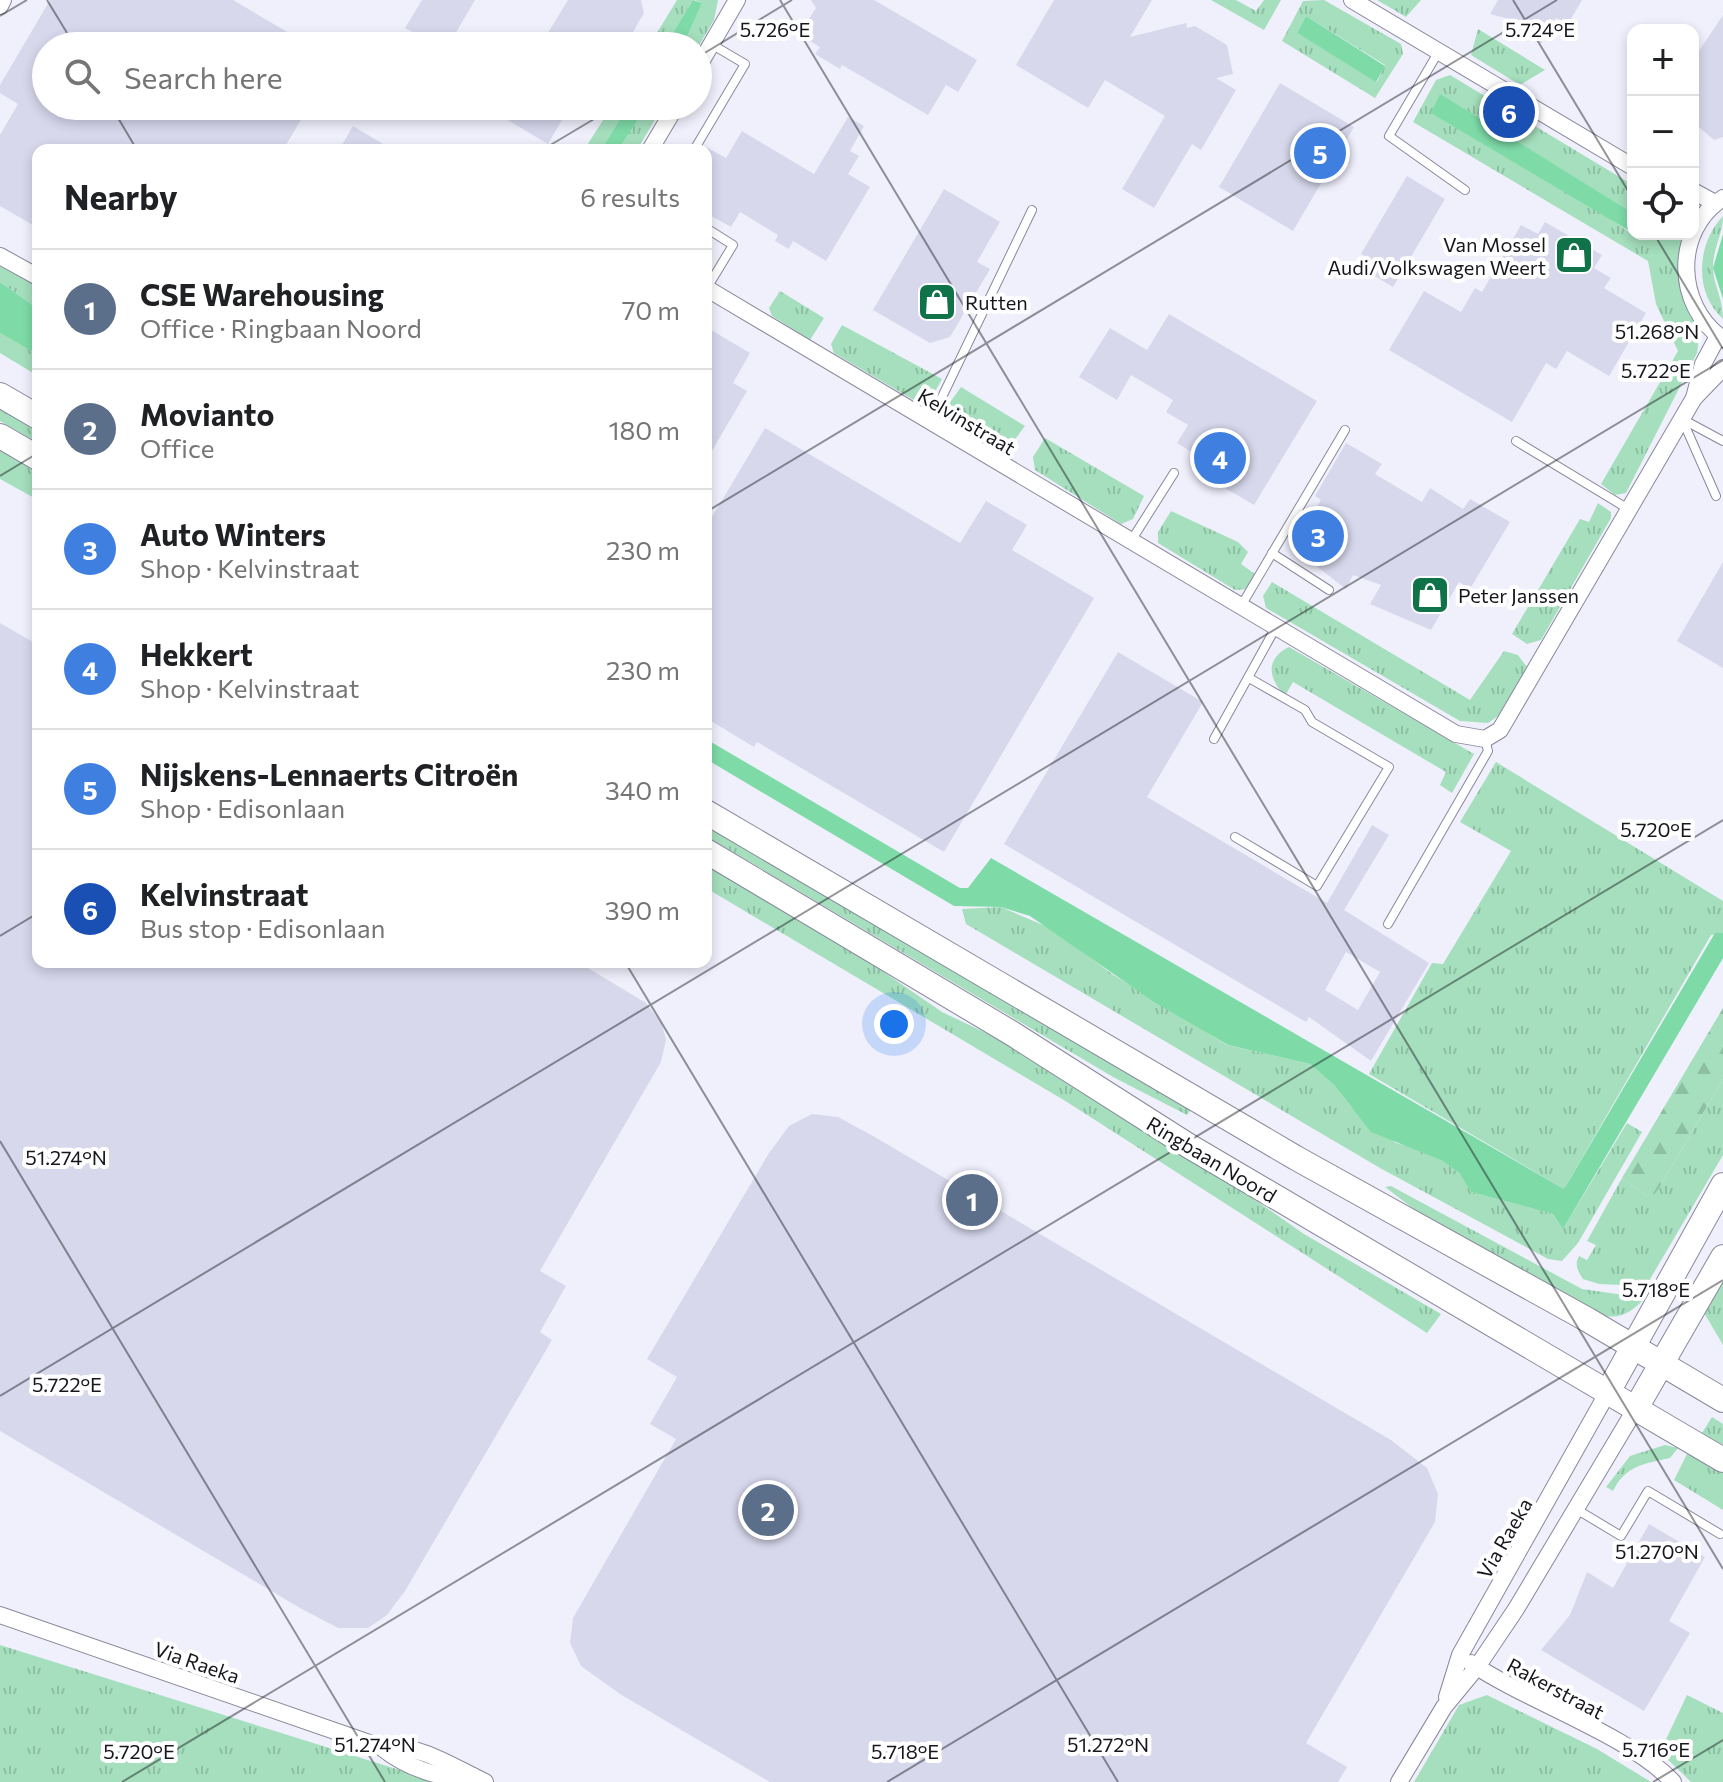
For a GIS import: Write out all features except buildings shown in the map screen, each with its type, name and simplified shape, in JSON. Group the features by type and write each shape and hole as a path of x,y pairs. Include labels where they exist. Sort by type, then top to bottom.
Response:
{"main road":[{"path":"0,395 32,414"},
{"path":"0,436 32,455"},
{"path":"712,816 1296,1158 1632,1345 1723,1400"},
{"name":"Ringbaan Noord","path":"712,855 1013,1034 1202,1154 1723,1460"},
{"path":"1608,1392 1723,1185"},
{"path":"1636,1408 1723,1257"}],"street":[{"path":"0,6 3,0"},
{"path":"712,42 737,0"},
{"path":"1352,0 1627,163"},
{"path":"654,144 668,120"},
{"path":"1699,193 1719,201"},
{"path":"1699,216 1719,201"},
{"path":"1690,240 1685,269 1689,294 1701,317 1720,338 1703,364 1694,398"},
{"path":"0,256 32,274"},
{"name":"Kelvinstraat","path":"712,292 1456,734 1485,739"},
{"path":"1485,739 1500,730 1694,398 1723,368"},
{"name":"Via Raeka","path":"1444,1707 1460,1655 1608,1392"},
{"name":"Via Raeka","path":"1399,1782 1444,1707 1477,1667 1636,1408"},
{"name":"Via Raeka","path":"0,1615 381,1747 404,1745 461,1767 476,1780"},
{"name":"Rakerstraat","path":"1460,1655 1624,1747 1663,1771 1673,1782"}],"lane":[{"path":"712,45 745,64 712,120"},
{"path":"1439,50 1389,136 1465,190"},
{"path":"698,144 712,120"},
{"path":"930,422 1032,210"},
{"path":"712,232 733,245 712,278"},
{"path":"1682,419 1723,441"},
{"path":"1682,419 1716,496"},
{"path":"1241,606 1345,430"},
{"path":"1516,441 1630,510"},
{"path":"1131,542 1174,473"},
{"path":"1272,553 1329,590"},
{"path":"1214,739 1276,627"},
{"path":"1235,837 1317,886 1389,767 1312,722 1305,710 1249,678"},
{"path":"1388,924 1488,751 1485,739"},
{"path":"1576,1509 1621,1536 1648,1491 1720,1534"}],"green space":[{"path":"677,0 693,0 674,32 658,32"},
{"path":"695,0 718,0 714,20 707,32 689,32 702,3"},
{"path":"1211,0 1236,0 1256,11 1264,0 1281,0 1264,30"},
{"path":"1324,0 1401,44 1403,54 1375,98 1282,41 1303,1","holes":["1306,16 1385,65 1377,82 1297,33"]},
{"path":"1377,0 1421,0 1406,17"},
{"path":"1478,29 1545,70 1520,85 1471,55"},
{"path":"1450,75 1627,181 1627,209 1440,95 1627,231 1627,240 1682,240 1680,265 1696,323 1697,353 1626,493 1615,495 1601,484 1678,351 1656,304 1648,261 1413,122 1436,80"},
{"path":"603,120 619,120 605,144 588,144"},
{"path":"638,120 655,120 641,144 622,144"},
{"path":"1723,216 1713,267 1723,319 1707,295 1702,268 1708,240"},
{"path":"0,261 32,280 32,305 0,282"},
{"path":"780,291 824,318 810,340 772,316 769,308"},
{"path":"842,325 942,379 932,397 917,402 834,353 831,344"},
{"path":"0,333 32,352 32,372 0,353"},
{"path":"961,387 1025,426 1010,446 1000,449 947,421 948,405"},
{"path":"0,405 32,424 32,440 0,421"},
{"path":"1045,438 1144,496 1133,519 1121,524 1035,470 1033,457"},
{"path":"0,445 32,464 32,497 0,479"},
{"path":"1598,503 1611,512 1611,518 1541,640 1527,644 1512,634 1580,519 1589,522"},
{"path":"1171,511 1238,542 1248,552 1241,564 1255,574 1249,589 1235,590 1158,543 1158,532"},
{"path":"1272,582 1470,700 1504,651 1518,655 1527,667 1498,716 1488,723 1460,721 1266,608 1263,596"},
{"path":"1289,647 1474,754 1452,793 1440,785 1446,772 1293,682 1285,696 1272,676 1272,669 1276,657"},
{"path":"1496,762 1723,901 1723,933 1711,935 1564,1189 1369,1074 1432,963 1443,964 1511,851 1460,822"},
{"path":"712,826 1192,1108 1187,1115 1113,1077 712,840"},
{"path":"712,866 830,935 942,1012 1009,1044 1235,1186 1304,1234 1441,1314 1427,1333 1067,1102 712,892"},
{"path":"1001,907 1052,929 1112,974 1227,1045 1310,1064 1334,1085 1351,1107 1396,1143 1424,1150 1441,1160 1459,1173 1471,1192 1553,1214 1563,1229 1627,1123 1642,1132 1578,1243 1562,1261 1548,1259 1380,1168 966,924 962,909"},
{"path":"1723,1008 1723,1079 1659,1188 1653,1196 1647,1196 1622,1178"},
{"path":"1723,1079 1723,1155 1646,1286 1599,1284 1583,1279 1577,1268 1579,1256 1587,1260 1596,1245 1587,1241 1622,1178 1647,1196 1659,1188"},
{"path":"1391,1186 1582,1289 1645,1298 1625,1314 1601,1315 1419,1213 1385,1187"},
{"path":"1723,1272 1723,1345 1703,1311"},
{"path":"1712,1417 1723,1424 1723,1445 1702,1433"},
{"path":"1665,1445 1678,1448 1670,1458 1630,1471 1613,1491 1606,1487 1630,1456"},
{"path":"1688,1452 1723,1470 1723,1510 1674,1480"},
{"path":"0,1645 438,1782 0,1782"},
{"path":"1487,1695 1597,1749 1651,1782 1414,1782 1459,1705"},
{"path":"1687,1695 1723,1713 1723,1782 1691,1782 1660,1752"}],"shaded area":[{"path":"693,0 702,3 689,32 674,32"},
{"path":"1306,16 1385,66 1376,82 1297,33"},
{"path":"1440,94 1627,209 1627,229 1431,113"},
{"path":"619,120 638,120 622,144 605,144"},
{"path":"1723,234 1723,299 1713,268"},
{"path":"0,282 32,305 32,352 0,333"},
{"path":"712,743 960,888 968,888 991,858 1564,1189 1715,933 1723,933 1723,958 1563,1229 1553,1214 1471,1192 1459,1173 1441,1160 1371,1132 1334,1085 1310,1064 1228,1045 1154,1002 1030,916 1001,907 954,906 712,763"}],"place":[{"name":"Kelvinstraat","path":"1509,112"},
{"name":"Nijskens-Lennaerts Citroën","path":"1320,153"},
{"name":"Van Mossel Audi/Volkswagen Weert","path":"1574,255"},
{"name":"Rutten","path":"937,302"},
{"name":"Hekkert","path":"1220,458"},
{"name":"Auto Winters","path":"1318,536"},
{"name":"Peter Janssen","path":"1430,595"},
{"name":"CSE Warehousing","path":"972,1200"},
{"name":"Movianto","path":"768,1510"}]}
